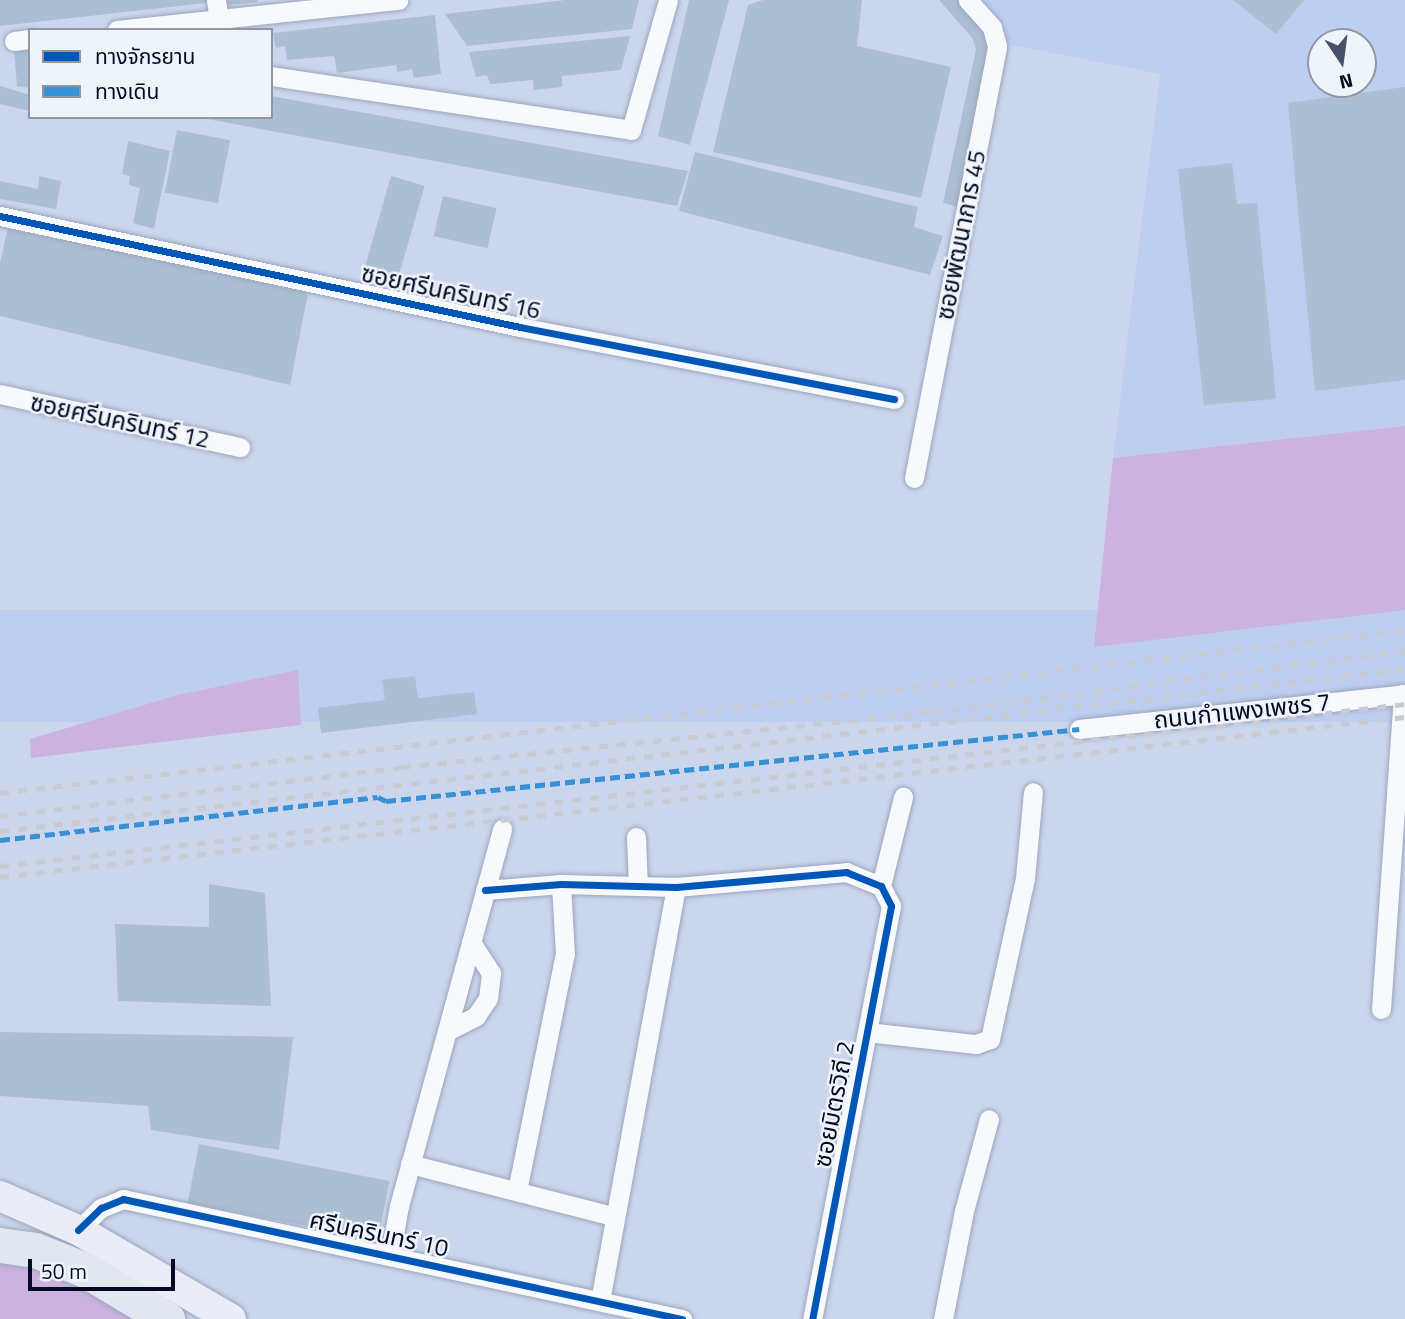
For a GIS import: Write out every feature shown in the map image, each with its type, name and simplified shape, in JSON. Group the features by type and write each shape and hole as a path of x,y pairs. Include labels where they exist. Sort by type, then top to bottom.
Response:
{"highway":[{"path":"0,1245 35,1250 86,1270 167,1319"}],"main road":[{"path":"0,1196 78,1230 231,1319"}],"street":[{"path":"131,28 218,16 398,0"},
{"path":"273,76 631,130 668,0"},
{"name":"ซอยพัฒนาการ 45","path":"914,478 997,46 992,27 968,0"},
{"name":"ซอยศรีนครินทร์ 16","path":"0,216 520,327 894,399"},
{"name":"ซอยศรีนครินทร์ 12","path":"0,394 240,447"},
{"path":"1381,1009 1398,877 1404,694"},
{"name":"ถนนกำแพงเพชร 7","path":"1079,729 1404,694"},
{"path":"867,1032 976,1044 990,1039 1025,878 1033,792"},
{"name":"ซอยมิตรวิถี 2","path":"813,1319 891,906 884,891 903,797"},
{"path":"390,1256 410,1164 502,829"},
{"path":"636,837 638,886"},
{"path":"485,890 561,884 676,887 846,872 884,891"},
{"path":"517,1191 565,954 561,884"},
{"path":"600,1301 612,1216 668,948 676,887"},
{"path":"447,1031 476,1016 488,998 491,973 471,942"},
{"path":"943,1319 964,1211 989,1119"},
{"path":"410,1164 612,1216"},
{"name":"ศรีนครินทร์ 10","path":"78,1230 101,1208 122,1199 682,1319"}],"shaded area":[{"path":"972,0 1405,0 1405,426 1113,458 1160,74 1007,44"},
{"path":"1405,426 1405,610 1094,647 1113,458"},
{"path":"0,610 1405,610 1405,722 0,722"},
{"path":"298,670 301,725 31,758 30,739 178,695"},
{"path":"0,1245 167,1319 0,1319"}],"building":[{"path":"0,0 215,0 215,2 0,26"},
{"path":"227,0 258,0 258,2 228,5"},
{"path":"565,0 639,0 632,29 467,46 445,14"},
{"path":"689,0 729,0 690,145 658,136"},
{"path":"763,0 862,0 857,46 951,67 921,198 713,152 748,5"},
{"path":"939,0 958,0 990,42 959,207 943,203 976,50 973,39"},
{"path":"1233,0 1304,0 1276,34"},
{"path":"435,15 441,74 414,78 412,69 397,72 396,65 337,73 334,56 287,60 285,46 276,48 273,33"},
{"path":"630,36 621,70 562,76 562,87 534,90 533,80 490,84 487,75 476,77 469,52"},
{"path":"28,47 28,88 17,86 14,49"},
{"path":"0,86 28,94 28,111 0,104"},
{"path":"1405,87 1405,380 1315,391 1288,103 1325,98 1377,98 1377,91"},
{"path":"273,96 688,171 677,206 207,119 273,119"},
{"path":"177,130 230,140 218,203 165,193"},
{"path":"128,141 170,151 154,229 133,223 140,188 129,185 130,176 122,174"},
{"path":"695,152 918,207 914,227 943,236 930,275 679,211"},
{"path":"1232,163 1237,204 1257,203 1276,399 1204,405 1178,169"},
{"path":"39,176 61,181 56,209 0,199 0,181 38,189"},
{"path":"391,176 425,186 398,278 365,268"},
{"path":"443,196 497,208 487,248 434,236"},
{"path":"9,223 310,283 290,385 0,316 0,263"},
{"path":"415,676 418,698 474,692 477,714 321,733 318,708 385,700 382,680"},
{"path":"209,884 265,893 271,1006 118,1001 115,924 209,927"},
{"path":"0,1032 293,1037 279,1150 151,1130 148,1106 0,1096"},
{"path":"199,1144 389,1181 378,1240 188,1203"}],"railway":[{"path":"0,793 1405,630"},
{"path":"0,816 402,767 933,712 1405,651"},
{"path":"0,831 1405,669"},
{"path":"0,866 1405,704"},
{"path":"0,877 1405,717"}],"marked path":[{"path":"0,840 378,797 386,801 1079,729"}],"cycle path":[{"path":"0,216 520,327 894,399"},
{"path":"485,890 561,884 676,887 846,872 881,886 891,906 812,1319"},
{"path":"78,1230 101,1208 123,1199 682,1319"}]}
